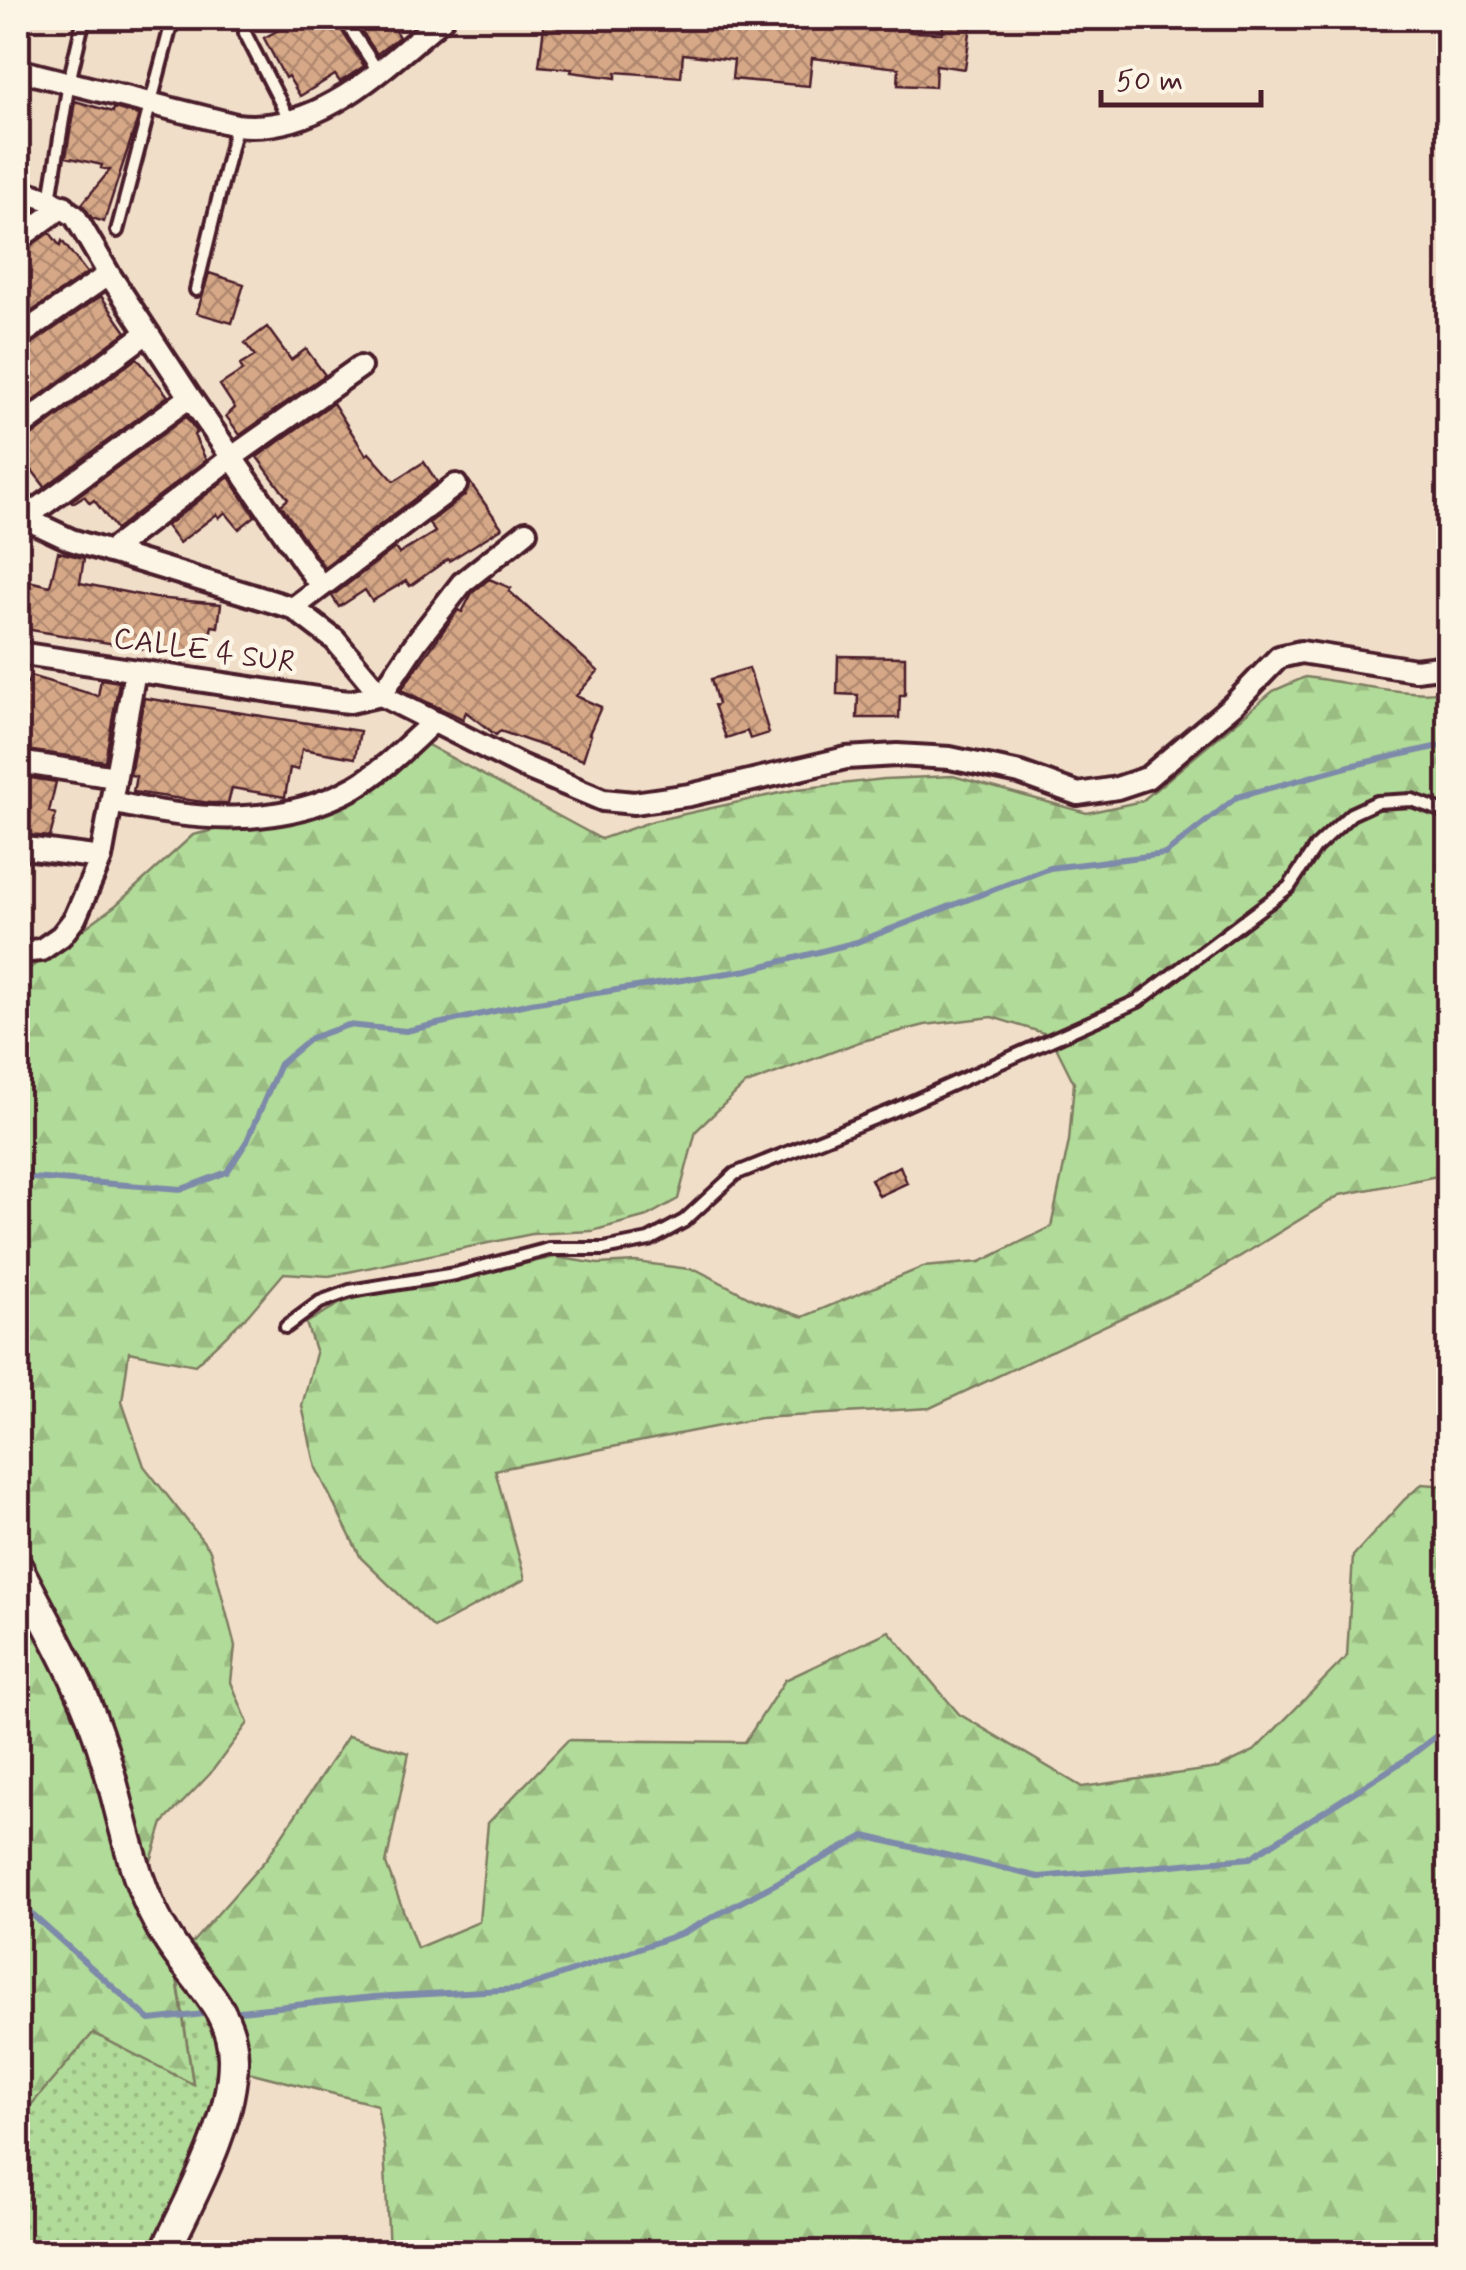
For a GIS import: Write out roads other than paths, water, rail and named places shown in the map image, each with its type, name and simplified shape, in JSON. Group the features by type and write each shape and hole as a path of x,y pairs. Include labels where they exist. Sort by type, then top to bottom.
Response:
{"main road":[{"path":"18,1568 81,1690 151,1909 170,1942 210,1992 230,2033 230,2086 215,2143 165,2252"}],"street":[{"path":"18,70 236,125 271,126 318,112 379,72 443,18"},
{"path":"18,190 57,203 85,230 147,333 320,585"},
{"path":"18,239 57,203"},
{"path":"18,337 108,274"},
{"path":"18,429 147,333"},
{"path":"109,552 231,458 360,367"},
{"path":"190,397 21,517 70,540 293,608 334,640 381,695 572,790 603,800 634,803 671,798 846,758 897,755 950,758 1020,773 1078,794 1117,788 1147,778 1233,705 1279,657 1301,652 1415,670 1448,666"},
{"path":"293,608 456,485"},
{"path":"381,695 462,583 526,532"},
{"name":"CALLE 4 SUR","path":"18,653 340,701 381,695"},
{"path":"18,952 41,950 61,936 75,918 101,858 135,672"},
{"path":"112,802 168,816 217,820 273,814 316,804 355,787 390,762 432,722"},
{"path":"18,762 115,776"},
{"path":"18,847 101,858"}],"lane":[{"path":"57,203 69,82 84,18"},
{"path":"117,231 172,18"},
{"path":"343,18 379,72"},
{"path":"245,34 290,122"},
{"path":"196,290 236,125"},
{"path":"286,1328 320,1302 350,1291 455,1274 549,1249 604,1249 649,1240 684,1221 735,1174 894,1110 1138,1001 1288,887 1315,848 1350,814 1377,802 1412,800 1448,813"}],"waterway":[{"path":"18,1177 182,1189 227,1172 247,1141 280,1064 311,1038 348,1025 406,1031 531,1003 748,970 857,942 1050,868 1165,854 1237,797 1448,744"},
{"path":"230,2012 373,1997 520,1989 683,1933 865,1836 1039,1877 1250,1858 1405,1760 1448,1727"},
{"path":"18,1902 150,2020 213,2013"}]}
